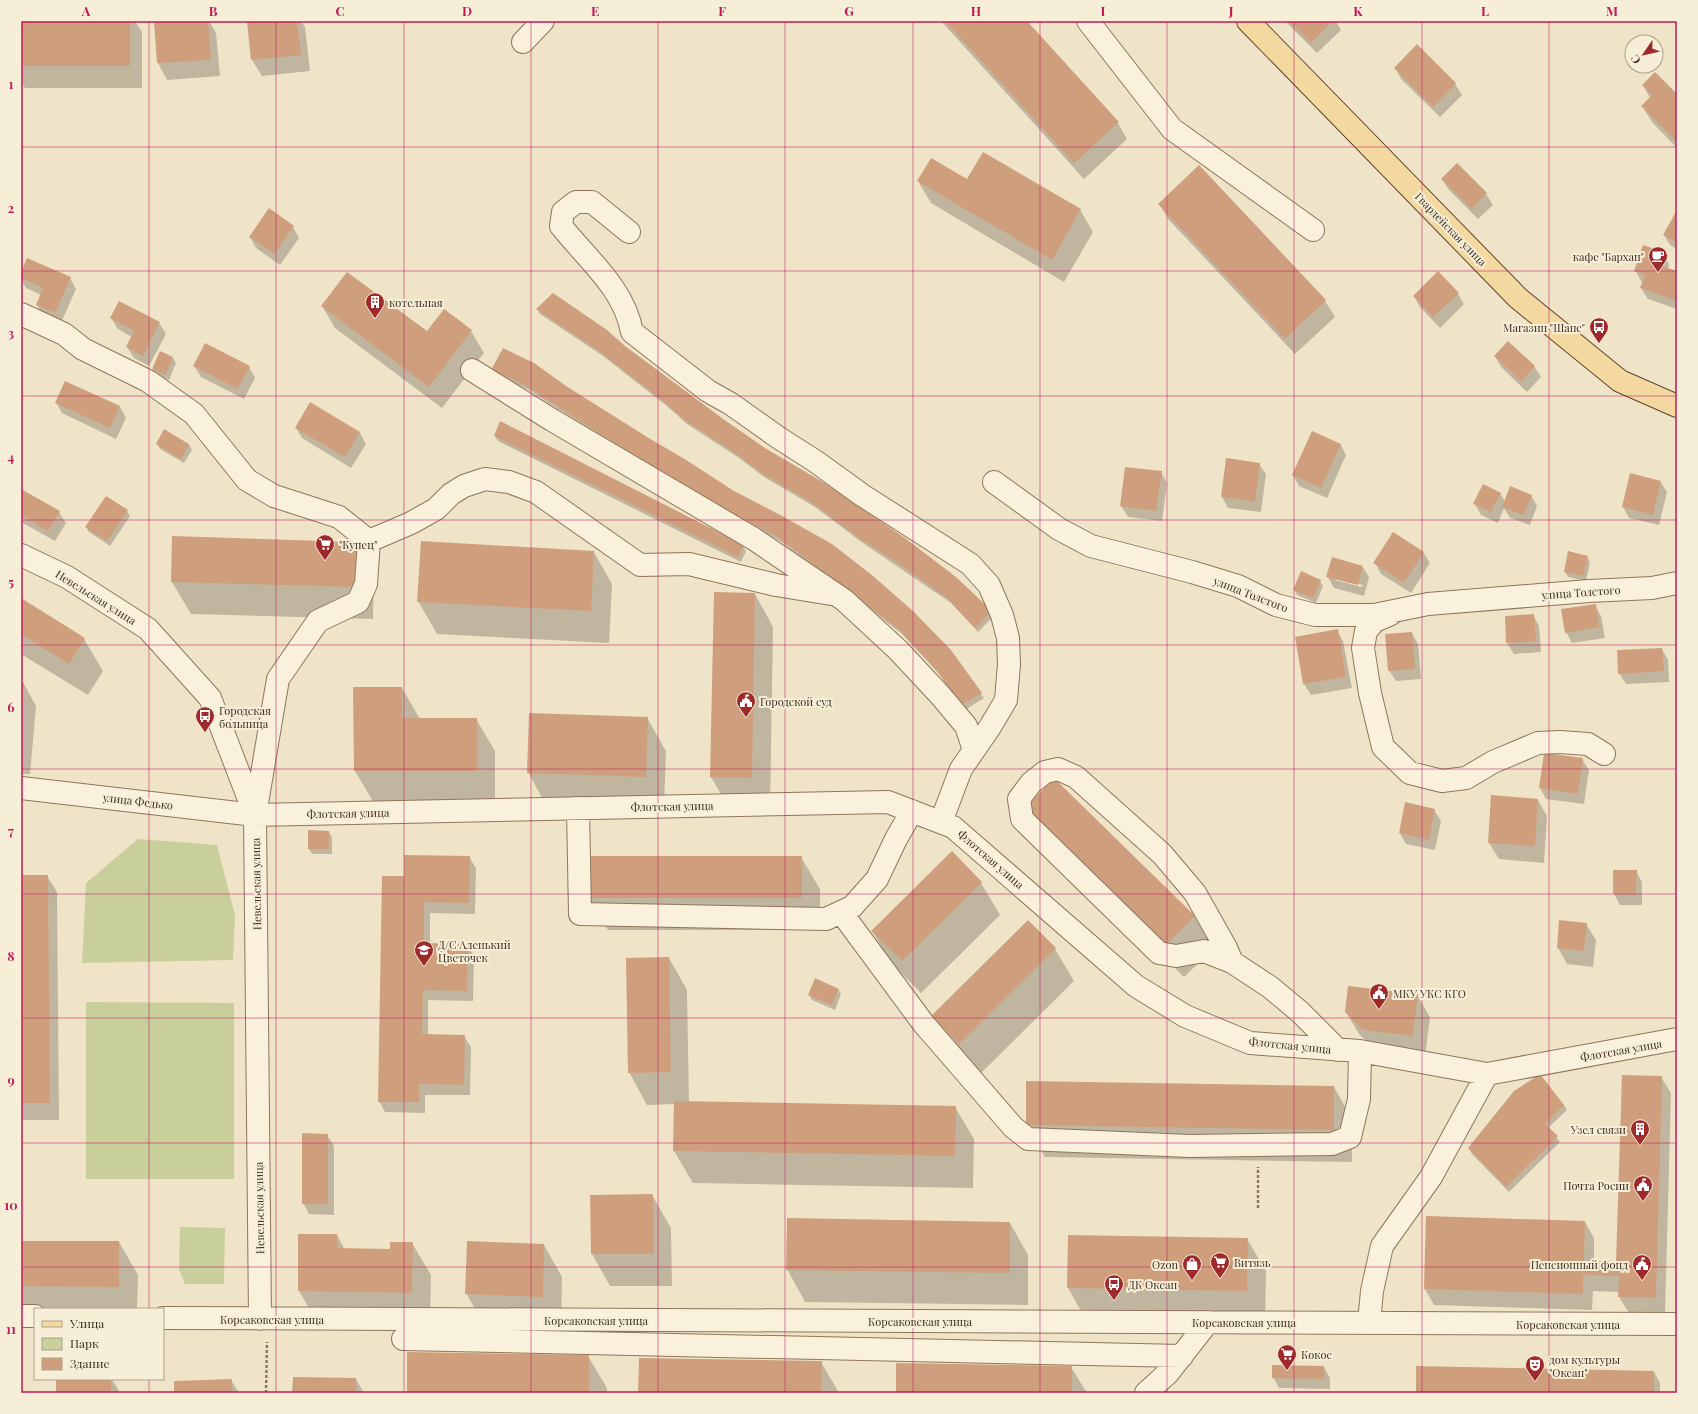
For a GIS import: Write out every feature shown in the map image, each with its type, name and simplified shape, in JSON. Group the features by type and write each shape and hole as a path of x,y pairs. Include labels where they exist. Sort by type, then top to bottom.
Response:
{"main road":[{"name":"Гвардейская улица","path":"1248,21 1518,298 1620,381 1677,406"}],"street":[{"path":"523,42 544,21"},
{"path":"1088,21 1172,129 1313,230"},
{"path":"629,232 592,202 576,202 563,212 561,226 619,296 629,317 632,332 708,392 731,404 778,438 815,461 880,507 970,564 989,585 1002,615 1008,638 1009,664 1006,700 961,769 941,822"},
{"path":"21,314 64,334 83,350 148,381 194,414 248,480 274,496 339,517 369,541"},
{"path":"472,370 552,420 754,539 844,600 898,650 940,695 966,726 974,750"},
{"path":"369,541 436,509 451,494 464,486 485,479 509,482 536,492 640,565 688,564 776,585 838,596"},
{"name":"улица Толстого","path":"994,482 1060,529 1090,546 1192,572 1238,586 1276,605 1315,615 1374,615 1436,604 1589,591 1652,588 1674,583"},
{"path":"255,815 278,679 318,621 358,602 366,584 369,541"},
{"name":"Невельская улица","path":"21,555 67,577 148,629 210,698 255,815 260,1319"},
{"path":"1398,610 1376,620 1366,631 1363,648 1370,693 1383,747 1410,773 1442,781 1466,778 1493,762 1538,743 1560,742 1588,744 1604,754"},
{"path":"1232,962 1226,948 1195,893 1162,854 1082,782 1076,777 1058,769 1045,772 1031,783 1019,799 1022,819 1159,953 1176,956 1204,951 1232,962 1270,987 1310,1021 1338,1050"},
{"name":"улица Федько","path":"21,788 255,815"},
{"name":"Флотская улица","path":"255,815 888,802 953,827 1136,986 1185,1016 1250,1043 1360,1051 1487,1074 1677,1039"},
{"path":"578,808 580,914 826,918 852,907 877,879 896,839 912,811"},
{"path":"841,912 923,1023 1013,1127 1028,1139 1190,1146 1332,1144 1350,1136 1359,1099 1360,1051"},
{"path":"1369,1323 1372,1291 1382,1246 1431,1177 1487,1074"},
{"path":"21,1316 34,1316"},
{"name":"Корсаковская улица","path":"164,1318 1677,1324"},
{"path":"1146,1393 1168,1373 1208,1322"},
{"path":"403,1340 1182,1356"}],"path":[{"path":"1258,1145 1258,1208"},
{"path":"266,1393 267,1342"}],"green space":[{"path":"138,839 217,845 235,915 233,960 82,963 86,883"},
{"path":"86,1002 234,1003 234,1179 86,1179"},
{"path":"180,1227 225,1228 224,1284 185,1284 179,1269"}],"building":[{"path":"21,21 130,21 130,66 21,66"},
{"path":"154,21 208,21 211,60 157,63"},
{"path":"247,21 297,21 301,55 251,60"},
{"path":"945,21 1027,21 1119,122 1074,163"},
{"path":"1289,21 1333,21 1311,43"},
{"path":"1417,44 1456,83 1433,107 1394,68"},
{"path":"1653,74 1657,74 1677,94 1677,142 1641,106 1652,95 1642,85"},
{"path":"983,152 1081,209 1052,260 917,181 931,158 967,179"},
{"path":"1457,163 1487,193 1472,209 1441,179"},
{"path":"1199,165 1326,300 1285,339 1158,204"},
{"path":"269,208 294,226 274,254 249,237"},
{"path":"1677,210 1677,243 1663,235"},
{"name":"кафе \"Бархан\"","path":"1643,245 1664,252 1659,265 1677,271 1677,301 1640,288 1645,275 1634,271"},
{"path":"27,258 71,277 55,313 36,305 43,288 21,278 21,272"},
{"path":"1438,271 1459,293 1433,317 1413,296"},
{"name":"котельная","path":"347,272 427,331 444,309 472,330 429,387 321,306"},
{"path":"553,293 607,330 625,346 726,421 765,448 826,484 905,538 956,577 992,611 975,628 947,598 908,570 856,536 811,502 760,472 735,453 683,419 664,402 599,351 536,309"},
{"path":"119,301 160,322 143,356 126,347 134,331 110,318"},
{"path":"1508,341 1535,366 1521,381 1494,356"},
{"path":"205,343 250,366 238,389 193,366"},
{"path":"503,348 534,363 566,386 734,491 832,544 873,576 913,611 951,650 982,693 961,705 935,668 898,629 776,536 725,510 600,434 523,384 491,370"},
{"path":"160,351 173,357 166,375 152,369"},
{"path":"65,381 120,406 110,428 55,403"},
{"path":"310,402 360,432 345,457 295,428"},
{"path":"500,421 744,545 738,557 494,436"},
{"path":"164,429 189,444 181,459 156,444"},
{"path":"1312,431 1341,444 1321,488 1292,475"},
{"path":"1226,458 1260,463 1255,502 1221,497"},
{"path":"1125,467 1162,471 1156,511 1120,506"},
{"path":"1630,473 1661,481 1653,515 1622,507"},
{"path":"1483,484 1501,493 1491,512 1473,504"},
{"path":"1510,486 1532,495 1524,515 1502,507"},
{"path":"21,489 60,511 48,531 21,515"},
{"path":"106,496 128,510 107,541 85,527"},
{"path":"1393,532 1424,552 1404,583 1373,563"},
{"path":"172,536 356,542 355,587 171,582"},
{"path":"421,541 594,551 591,611 417,602"},
{"path":"1568,551 1588,556 1583,576 1564,572"},
{"path":"1332,557 1363,566 1358,585 1326,577"},
{"path":"1301,571 1321,580 1313,598 1293,590"},
{"path":"714,592 755,593 752,778 710,777"},
{"path":"21,598 85,638 69,664 21,634"},
{"path":"1596,604 1599,627 1565,633 1561,609"},
{"path":"1534,614 1536,641 1506,643 1505,616"},
{"path":"1338,629 1346,677 1303,684 1295,637"},
{"path":"1412,632 1415,669 1388,671 1385,634"},
{"path":"1662,648 1664,671 1618,674 1617,650"},
{"path":"21,683 24,683 22,706 21,706"},
{"path":"353,687 402,687 402,718 477,718 477,771 354,771"},
{"path":"529,713 648,717 646,777 527,773"},
{"path":"1544,753 1583,758 1578,794 1539,788"},
{"path":"1054,778 1195,916 1165,946 1025,808"},
{"path":"1491,795 1538,799 1535,846 1488,843"},
{"path":"1405,802 1435,809 1429,840 1399,833"},
{"path":"308,830 329,831 329,849 308,849"},
{"path":"952,851 982,882 902,961 871,931"},
{"name":"Д/С Аленький Цветочек","path":"404,855 470,856 469,903 424,902 424,943 468,944 467,991 423,990 422,1034 465,1035 464,1085 419,1084 419,1102 378,1102 382,876 404,876"},
{"path":"588,856 802,856 802,898 588,898"},
{"path":"1613,870 1637,870 1636,895 1613,894"},
{"path":"21,875 48,875 50,1103 21,1103"},
{"path":"1028,920 1056,948 959,1044 931,1016"},
{"path":"1559,920 1587,923 1584,951 1557,948"},
{"path":"669,957 671,1072 628,1073 626,958"},
{"path":"815,978 839,989 832,1005 808,995"},
{"path":"1348,986 1418,994 1413,1036 1363,1030 1345,1012"},
{"path":"1540,1074 1564,1105 1545,1124 1558,1136 1506,1187 1468,1148 1514,1091"},
{"name":"Узел связи","path":"1622,1075 1662,1076 1656,1298 1618,1297 1619,1276 1583,1275 1583,1294 1424,1289 1426,1216 1585,1221 1584,1261 1616,1262"},
{"path":"1026,1081 1334,1086 1334,1130 1026,1125"},
{"path":"674,1101 956,1106 955,1156 673,1151"},
{"path":"302,1133 328,1134 328,1204 302,1204"},
{"path":"653,1194 654,1254 591,1254 590,1195"},
{"path":"787,1218 1010,1222 1010,1273 786,1270"},
{"path":"298,1234 337,1234 337,1248 390,1249 390,1242 413,1242 412,1293 298,1291"},
{"path":"1068,1235 1248,1238 1247,1291 1067,1288"},
{"path":"21,1241 119,1241 119,1287 21,1286"},
{"path":"467,1241 544,1244 543,1297 465,1294"},
{"path":"407,1352 589,1355 589,1393 407,1393"},
{"path":"639,1358 822,1361 821,1393 638,1393"},
{"path":"896,1363 1072,1366 1072,1393 896,1393"},
{"path":"1272,1365 1324,1366 1324,1379 1272,1378"},
{"name":"дом культуры \"Океан\"","path":"1416,1366 1654,1371 1654,1393 1416,1393"},
{"path":"293,1377 356,1378 356,1393 292,1393"},
{"path":"232,1379 232,1393 174,1393 174,1381"},
{"path":"56,1380 111,1380 111,1393 56,1393"}],"place":[{"name":"кафе \"Бархан\"","path":"1658,273"},
{"name":"котельная","path":"375,319"},
{"name":"Магазин \"Шанс\"","path":"1599,344"},
{"name":"\"Купец\"","path":"325,561"},
{"name":"Городской суд","path":"746,718"},
{"name":"Городская больница","path":"205,733"},
{"name":"Д/С Аленький Цветочек","path":"424,967"},
{"name":"МКУ УКС КГО","path":"1379,1010"},
{"name":"Узел связи","path":"1640,1146"},
{"name":"Почта Росии","path":"1643,1202"},
{"name":"Витязь","path":"1220,1279"},
{"name":"Ozon","path":"1192,1281"},
{"name":"Пенсионный фонд","path":"1642,1281"},
{"name":"ДК Океан","path":"1114,1301"},
{"name":"Кокос","path":"1287,1371"},
{"name":"дом культуры \"Океан\"","path":"1535,1382"}]}
